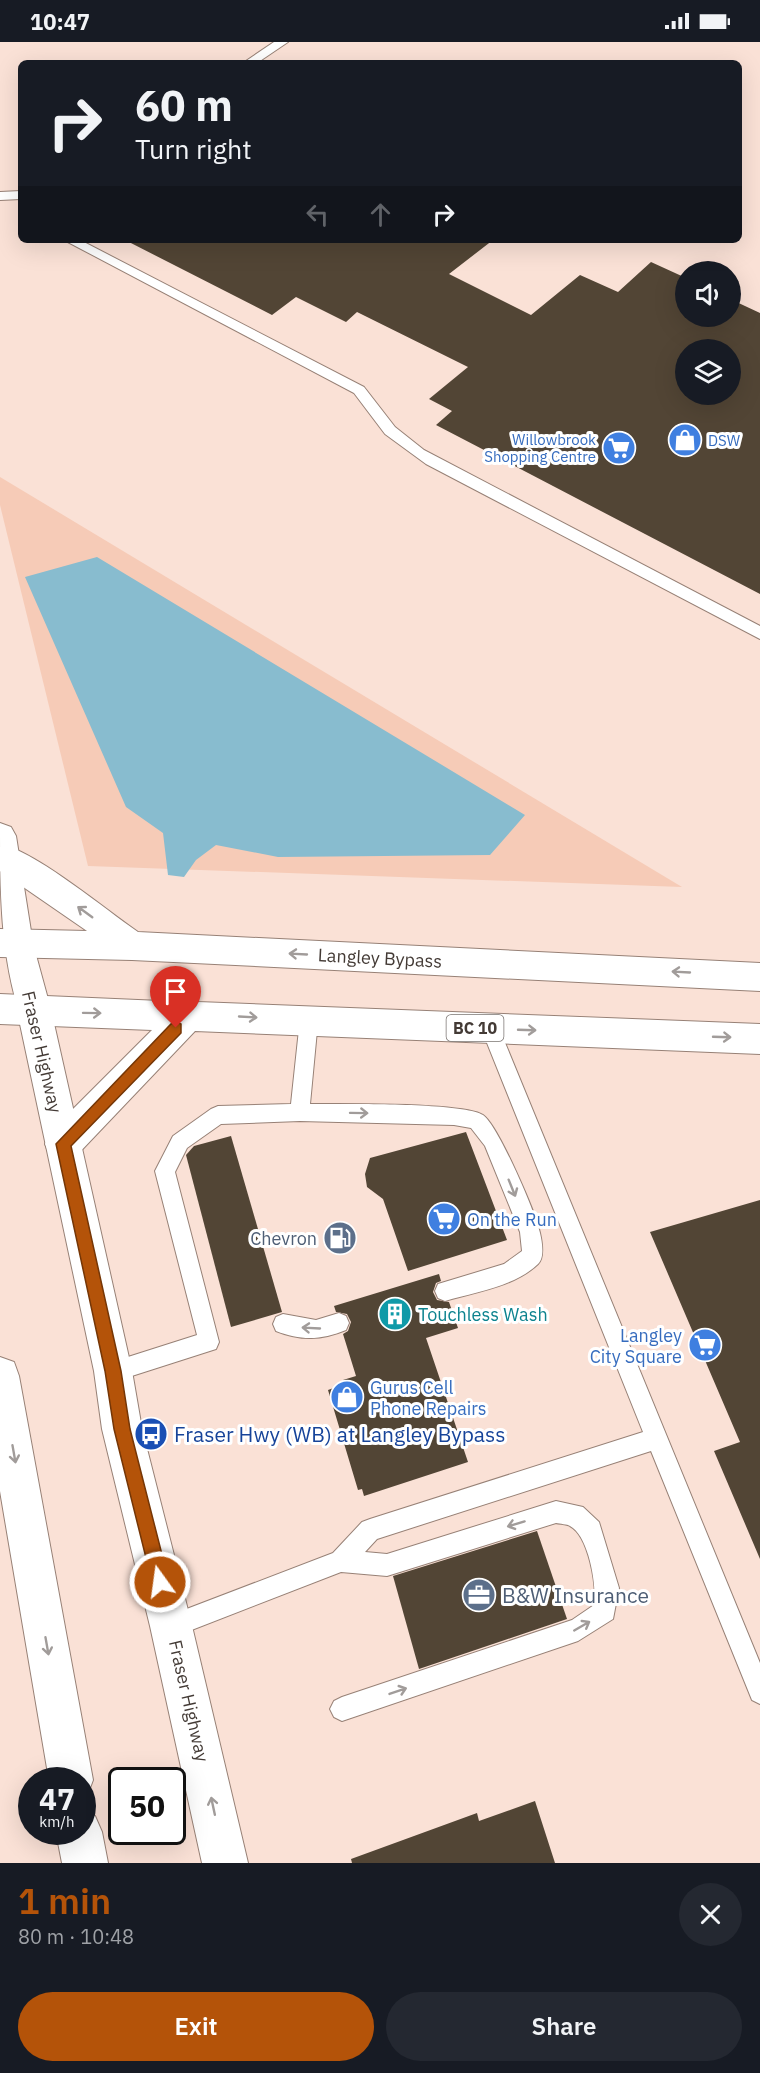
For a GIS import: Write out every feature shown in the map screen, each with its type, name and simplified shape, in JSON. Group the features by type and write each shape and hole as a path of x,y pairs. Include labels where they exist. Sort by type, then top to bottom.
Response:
{"main road":[{"name":"Fraser Highway","path":"2,847 9,943 34,1010 113,1371 122,1429 171,1626 225,1863"},
{"path":"2,847 59,893 132,946"},
{"name":"Langley Bypass","path":"9,943 132,946 760,976"},
{"name":"BC 10","path":"0,1009 189,1014 760,1039"},
{"path":"63,1144 189,1014"},
{"path":"0,1376 68,1767"},
{"path":"82,1845 85,1863"}],"lane":[{"path":"254,60 282,42"},
{"path":"0,196 18,195"},
{"path":"76,243 359,390 392,433 406,447 423,457 760,633"},
{"path":"300,1112 309,1020"},
{"path":"490,1028 760,1692"},
{"path":"113,1371 209,1342 165,1172 180,1142 218,1115 300,1112 454,1116 477,1121 492,1140 501,1160 530,1232 532,1256 509,1272 445,1291"},
{"path":"283,1324 316,1330 339,1323"},
{"path":"341,1561 370,1530 657,1438"},
{"path":"171,1626 341,1561 387,1564 556,1512 575,1515 591,1530 609,1588 606,1611 578,1629 342,1709"}],"shaded area":[{"path":"0,477 682,887 88,866 0,505"}],"water":[{"path":"97,557 525,815 490,855 278,857 216,845 196,860 184,877 168,875 163,833 126,807 25,577"}],"building":[{"name":"Willowbrook Shopping Centre","path":"131,243 489,243 449,274 531,315 580,275 618,292 651,262 675,273 675,327 741,327 741,304 760,313 760,594 436,425 452,411 429,399 468,367 357,312 346,322 296,297 272,315"},
{"name":"On the Run","path":"466,1132 507,1240 408,1271 383,1199 367,1187 365,1174 370,1158"},
{"path":"231,1136 282,1312 231,1327 186,1155 194,1146"},
{"path":"760,1200 760,1559 714,1451 740,1442 650,1232"},
{"path":"439,1274 441,1281 436,1283 433,1292 437,1300 449,1302 458,1328 426,1338 468,1462 364,1496 362,1489 358,1490 328,1390 345,1384 343,1380 356,1376 343,1334 348,1331 351,1322 347,1314 336,1312 334,1306"},
{"name":"B&W Insurance","path":"537,1531 567,1619 419,1669 393,1576"},
{"path":"535,1801 555,1863 352,1863 351,1859 477,1813 479,1821"}],"place":[{"name":"DSW","path":"685,440"},
{"name":"Willowbrook Shopping Centre","path":"619,448"},
{"name":"On the Run","path":"444,1219"},
{"name":"Chevron","path":"340,1238"},
{"name":"Touchless Wash","path":"395,1314"},
{"name":"Langley City Square","path":"705,1345"},
{"name":"Gurus Cell Phone Repairs","path":"347,1397"},
{"name":"Fraser Hwy (WB) at Langley Bypass","path":"151,1434"},
{"name":"B&W Insurance","path":"479,1595"}],"route":[{"path":"160,1582 122,1429 113,1371 63,1144 124,1078 176,1028"}]}
